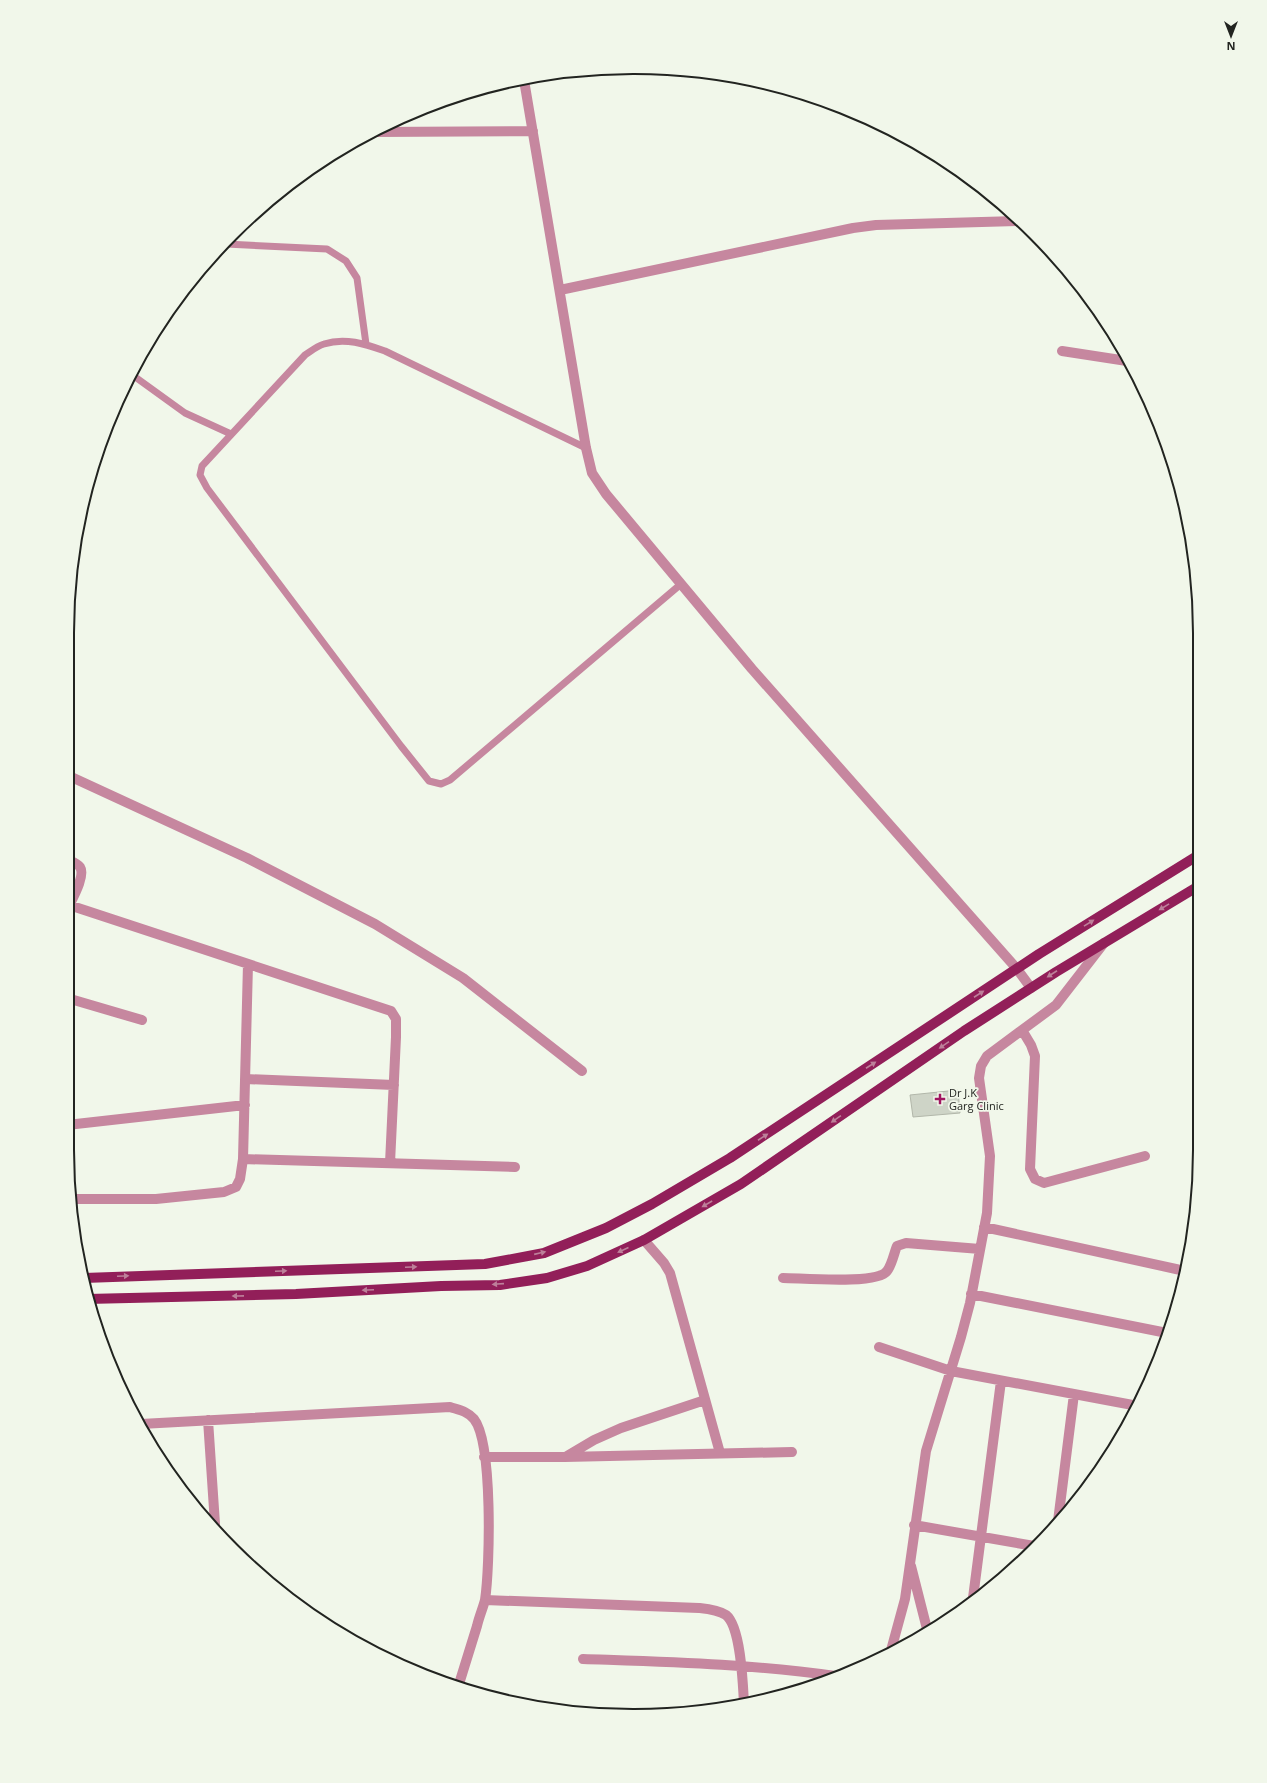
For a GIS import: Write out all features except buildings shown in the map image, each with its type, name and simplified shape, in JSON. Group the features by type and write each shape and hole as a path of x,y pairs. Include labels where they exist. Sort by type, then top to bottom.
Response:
{"main road":[{"path":"89,1278 485,1264 544,1253 606,1228 652,1204 730,1158 1017,969 1193,859"},
{"path":"95,1299 296,1294 500,1284 547,1278 587,1266 644,1240 741,1184 964,1031 1105,942 1193,889"}],"street":[{"path":"525,85 586,448 592,473 606,494 752,669 1017,969 1031,988"},
{"path":"386,132 533,131"},
{"path":"560,290 853,228 876,225 1011,221"},
{"path":"1062,351 1121,360"},
{"path":"74,778 247,858 375,924 462,978 582,1071"},
{"path":"74,863 80,866 82,872 81,879 74,895"},
{"path":"74,910 248,964 391,1011 396,1019 390,1163"},
{"path":"892,1645 905,1599 914,1525 926,1451 951,1371 971,1294 987,1213 990,1156 979,1078 981,1066 987,1056 1056,1005 1105,942"},
{"path":"76,1199 156,1199 224,1192 236,1187 240,1179 243,1159 248,964"},
{"path":"74,1000 142,1020"},
{"path":"1022,1030 1031,1045 1035,1056 1030,1169 1034,1179 1044,1183 1145,1156"},
{"path":"245,1079 394,1085"},
{"path":"74,1124 245,1105"},
{"path":"243,1159 515,1167"},
{"path":"984,1228 1180,1270"},
{"path":"644,1240 664,1263 670,1273 720,1453"},
{"path":"783,1278 866,1280 880,1276 887,1271 897,1246 906,1243 980,1249"},
{"path":"971,1294 1162,1332"},
{"path":"879,1346 951,1371 1131,1405"},
{"path":"974,1593 1001,1380"},
{"path":"1059,1512 1074,1394"},
{"path":"565,1457 594,1440 621,1428 705,1400"},
{"path":"146,1424 450,1407 464,1411 474,1419 480,1429 484,1456 489,1513 489,1542 485,1600 460,1681"},
{"path":"208,1420 215,1520"},
{"path":"484,1456 565,1457 792,1452"},
{"path":"914,1525 1029,1545"},
{"path":"910,1560 926,1626"},
{"path":"485,1600 699,1608 716,1611 726,1615 734,1625 742,1667 744,1698"},
{"path":"583,1659 742,1667 824,1675"}],"lane":[{"path":"232,244 327,249 346,261 357,278 366,344"},
{"path":"586,448 385,351 366,344 342,340 323,344 305,355 202,466 200,475 207,488 429,781 441,784 450,780 681,584"},
{"path":"136,378 185,413 231,434"}],"place":[{"name":"Dr J.K Garg Clinic","path":"940,1099"}]}
